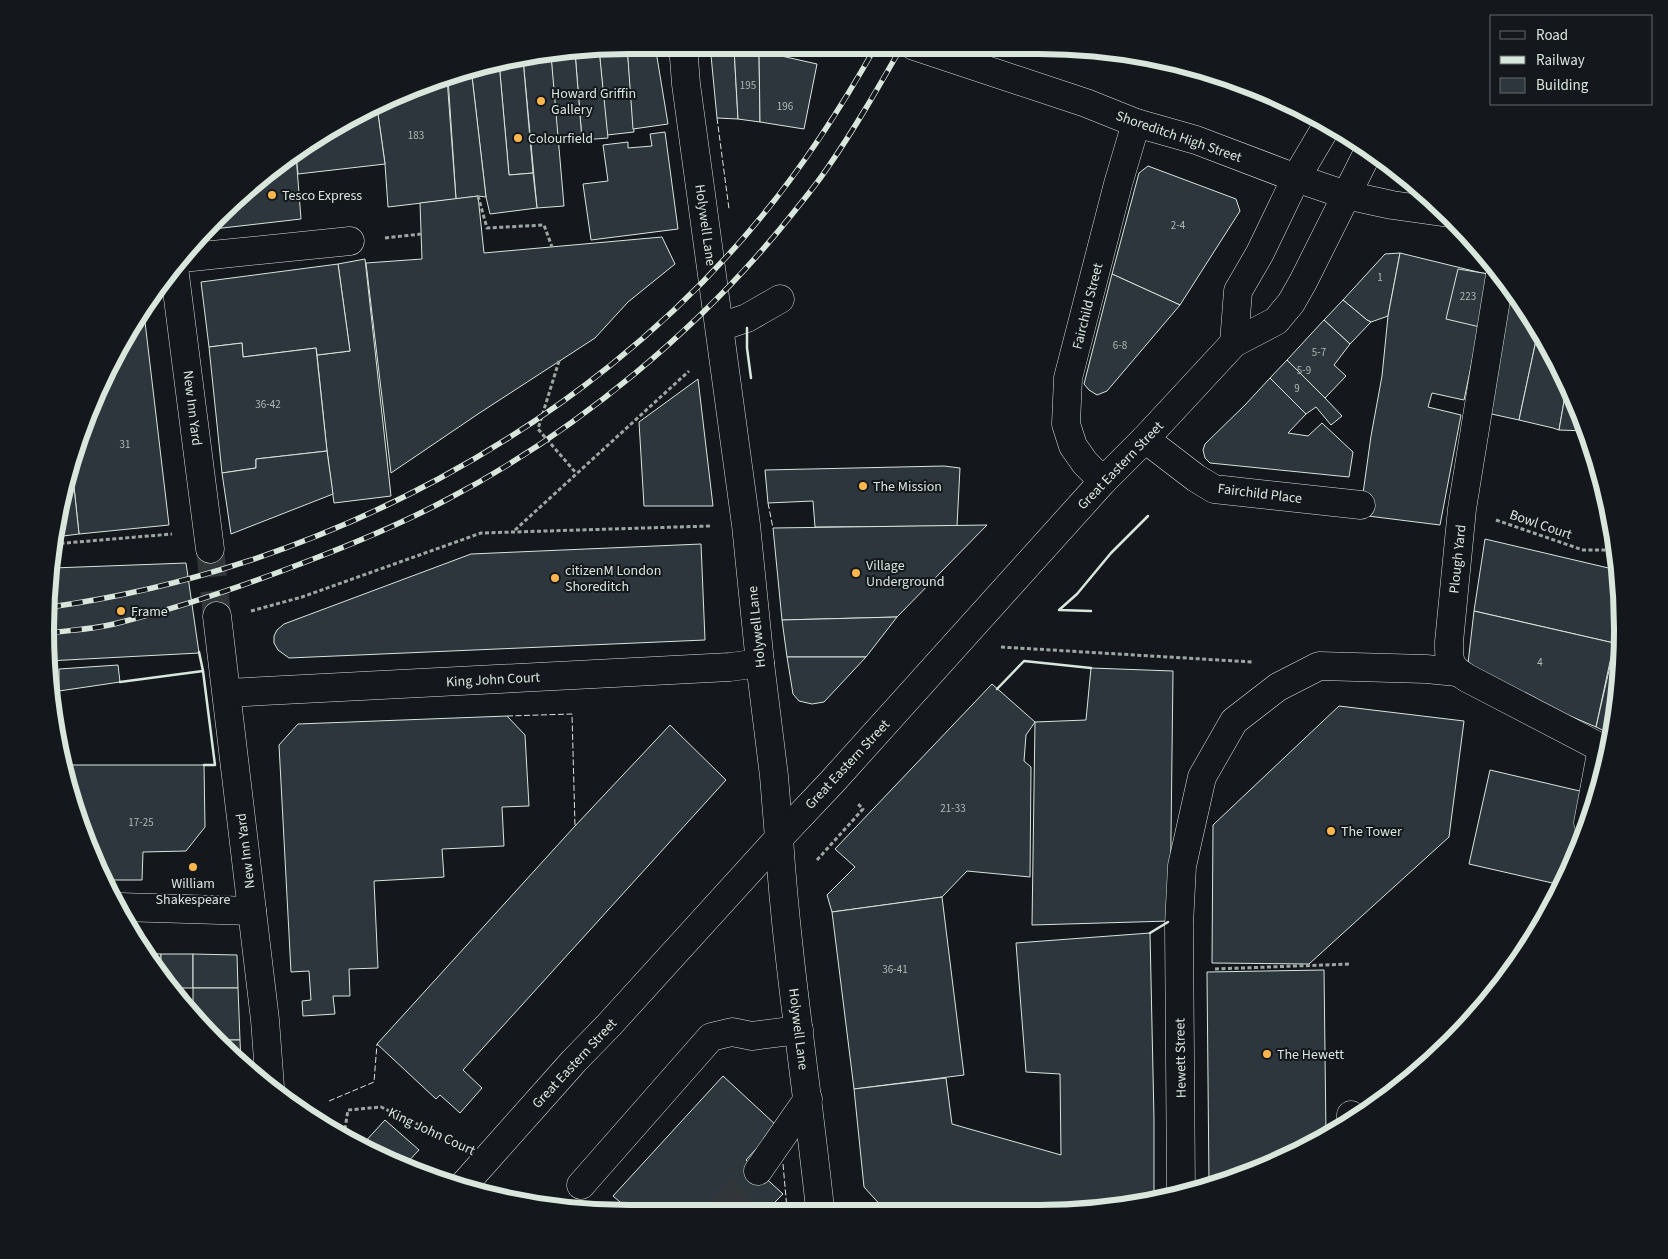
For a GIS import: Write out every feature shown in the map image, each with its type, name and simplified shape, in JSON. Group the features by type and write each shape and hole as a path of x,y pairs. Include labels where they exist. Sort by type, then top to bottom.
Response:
{"main road":[{"name":"Holywell Lane","path":"684,54 746,525 774,776 783,902 820,1205"},
{"name":"Shoreditch High Street","path":"938,54 1086,103 1136,123 1196,140 1346,195 1392,205 1434,211"},
{"name":"Fairchild Street","path":"1103,481 1085,463 1073,446 1066,424 1068,378 1118,184 1136,123"},
{"path":"1234,342 1238,291 1260,253 1296,178 1324,130"},
{"name":"Great Eastern Street","path":"467,1182 843,770 1103,481 1146,439 1234,342 1276,321 1291,303 1366,156"},
{"path":"191,257 350,242"},
{"name":"New Inn Yard","path":"175,276 210,549"},
{"name":"Plough Yard","path":"1457,672 1449,663 1449,642 1462,509 1499,284"},
{"path":"720,327 747,318 780,299"},
{"name":"Fairchild Place","path":"1146,439 1196,478 1214,489 1361,505"},
{"name":"New Inn Yard","path":"217,618 265,1020 269,1078"},
{"name":"King John Court","path":"226,693 730,667 760,663"},
{"name":"Hewett Street","path":"1181,1188 1179,925 1182,866 1190,839 1202,777 1234,721 1278,687 1319,666 1457,672"},
{"path":"1457,672 1496,693 1573,741 1602,749"},
{"path":"126,907 252,911"},
{"path":"581,1185 711,1037 732,1032 752,1036 799,1030"},
{"path":"758,1171 808,1099"}],"path":[{"path":"478,196 487,228"},
{"path":"482,228 544,225 552,247"},
{"path":"560,361 538,429 576,473"},
{"path":"514,531 693,367"},
{"name":"Bowl Court","path":"1462,509 1582,550 1608,550"},
{"path":"217,618 302,597 481,533 715,526"},
{"path":"61,543 161,535"},
{"path":"956,645 1260,662"},
{"path":"820,856 863,809 857,803"},
{"path":"1179,970 1350,964"},
{"name":"King John Court","path":"345,1130 348,1110 381,1107 488,1157"}],"building":[{"path":"628,54 634,132 607,135 600,55"},
{"path":"628,54 656,54 668,124 633,129"},
{"path":"711,54 734,54 738,119 717,118"},
{"path":"734,54 759,54 760,122 738,119"},
{"path":"759,54 772,54 817,64 804,129 760,122"},
{"path":"600,55 608,138 582,140 575,57"},
{"path":"575,57 582,140 557,144 551,59"},
{"name":"Howard Griffin Gallery","path":"551,59 564,206 537,208 523,64"},
{"name":"Colourfield","path":"523,64 533,173 509,175 500,69"},
{"path":"500,69 509,175 533,173 537,208 490,214 486,197 472,75"},
{"path":"472,75 486,197 478,196 456,199 448,83"},
{"path":"447,83 456,199 388,207 385,164 378,112"},
{"path":"378,112 385,164 298,174 297,161 342,131"},
{"path":"665,132 678,229 591,240 583,184 608,181 603,145 628,142 628,148 652,146 650,134"},
{"name":"Tesco Express","path":"296,161 301,219 216,229 250,197"},
{"path":"1148,166 1236,199 1240,211 1180,305 1112,274 1139,173"},
{"path":"478,196 484,253 662,237 675,264 628,302 595,338 391,473 366,263 422,259 420,203"},
{"path":"1400,253 1388,316 1371,322 1343,300 1385,254"},
{"path":"1400,253 1490,275 1464,400 1432,393 1428,407 1461,415 1440,525 1360,515 1382,376 1388,316"},
{"path":"365,259 391,496 334,503 317,355 350,351 338,264"},
{"path":"338,264 350,351 317,355 316,348 243,357 242,343 209,347 201,282"},
{"path":"1458,269 1489,274 1480,327 1446,319"},
{"path":"1112,274 1180,305 1107,391 1097,395 1084,384"},
{"path":"1508,298 1536,340 1519,420 1487,413"},
{"path":"1343,300 1371,322 1350,344 1324,320"},
{"path":"145,320 169,525 79,534 73,479 84,444 113,375"},
{"path":"1324,320 1350,344 1334,365 1346,376 1325,398 1287,360"},
{"path":"1536,340 1565,397 1559,430 1519,420"},
{"path":"242,343 243,357 316,348 327,451 256,459 256,468 222,473 209,347"},
{"path":"1287,360 1342,416 1331,425 1316,407 1306,414 1270,378"},
{"path":"1270,378 1306,414 1288,433 1308,436 1322,423 1353,452 1349,477 1210,463 1205,458 1203,450 1205,444"},
{"path":"698,379 713,506 644,506 639,422"},
{"path":"1565,397 1579,431 1559,430"},
{"path":"327,451 333,494 231,534 222,473 256,468 256,459"},
{"name":"The Mission","path":"944,466 960,468 957,526 815,527 813,501 768,503 765,470"},
{"path":"73,479 79,534 62,536"},
{"path":"987,525 897,617 782,620 773,528"},
{"path":"1485,539 1611,568 1614,643 1474,611"},
{"name":"citizenM London Shoreditch","path":"701,544 705,640 289,658 278,650 274,643 274,636 277,630 284,624 471,554"},
{"name":"Frame","path":"186,563 199,653 55,661 55,592 58,568"},
{"path":"1474,611 1614,643 1596,727 1467,672"},
{"path":"897,617 866,657 787,657 782,620"},
{"path":"1613,653 1605,731 1596,727"},
{"path":"787,657 866,657 824,702 812,704 799,701 793,694"},
{"path":"118,665 120,682 59,691 59,669"},
{"path":"1091,668 1173,671 1170,921 1032,925 1035,722 1086,720"},
{"path":"992,684 1035,722 1026,735 1024,761 1031,767 1030,877 967,871 942,897 832,912 827,895 855,867 835,849"},
{"name":"The Tower","path":"1339,706 1464,721 1449,837 1309,964 1212,963 1213,825"},
{"path":"507,716 525,735 529,806 502,807 504,846 442,849 444,877 374,881 378,968 349,969 350,996 333,996 335,1014 303,1016 302,1001 311,1000 309,971 291,972 279,745 298,724"},
{"path":"670,725 726,780 463,1070 482,1088 460,1113 440,1095 436,1099 377,1044 575,826"},
{"path":"70,765 204,765 205,827 186,851 143,852 142,880 111,880 84,815"},
{"path":"1490,770 1584,792 1572,845 1555,884 1469,864"},
{"path":"942,897 964,1075 854,1089 832,912"},
{"path":"1150,933 1154,1193 1076,1204 880,1205 864,1187 854,1089 946,1078 952,1124 1061,1155 1060,1074 1026,1072 1016,943"},
{"path":"154,954 161,954 161,963"},
{"path":"161,954 193,954 193,988 180,988 161,963"},
{"path":"193,954 237,955 238,988 193,988"},
{"name":"The Hewett","path":"1324,970 1326,1128 1293,1146 1259,1161 1209,1180 1207,972"},
{"path":"193,988 238,988 240,1040 225,1040 193,1004"},
{"path":"225,1040 240,1040 241,1054"},
{"path":"723,1076 777,1126 746,1160 783,1194 775,1202 777,1205 623,1205 613,1196"},
{"path":"385,1120 419,1150 409,1161 366,1141"}],"tunnel":[{"path":"210,549 217,616"},
{"path":"728,1205 758,1171"}],"railway":[{"path":"55,606 150,589 248,561 345,524 438,479 527,426 611,365 688,297 757,222 790,180 821,137 871,54"},
{"path":"54,632 101,627 142,617 214,595 308,561 378,533 429,509 494,473 542,443 589,410 678,336 719,297 758,255 822,176 856,124 897,54"}],"fence":[{"path":"717,118 729,209"},
{"path":"768,503 773,528"},
{"path":"507,716 572,714 575,826"},
{"path":"329,1101 374,1082 377,1044"},
{"path":"783,1164 787,1205"}],"wall":[{"path":"747,328 747,348 751,378"},
{"path":"1091,611 1059,610 1077,594 1111,553 1148,516"},
{"path":"199,652 203,671"},
{"path":"997,689 1024,661 1091,668"},
{"path":"120,682 203,671 215,765 204,765"},
{"path":"1150,933 1168,922"}],"place":[{"name":"Howard Griffin Gallery","path":"541,101"},
{"name":"Colourfield","path":"518,138"},
{"name":"Tesco Express","path":"272,195"},
{"name":"The Mission","path":"863,486"},
{"name":"Village Underground","path":"856,573"},
{"name":"citizenM London Shoreditch","path":"555,578"},
{"name":"Frame","path":"121,611"},
{"name":"The Tower","path":"1331,831"},
{"name":"William Shakespeare","path":"193,867"},
{"name":"The Hewett","path":"1267,1054"}]}
